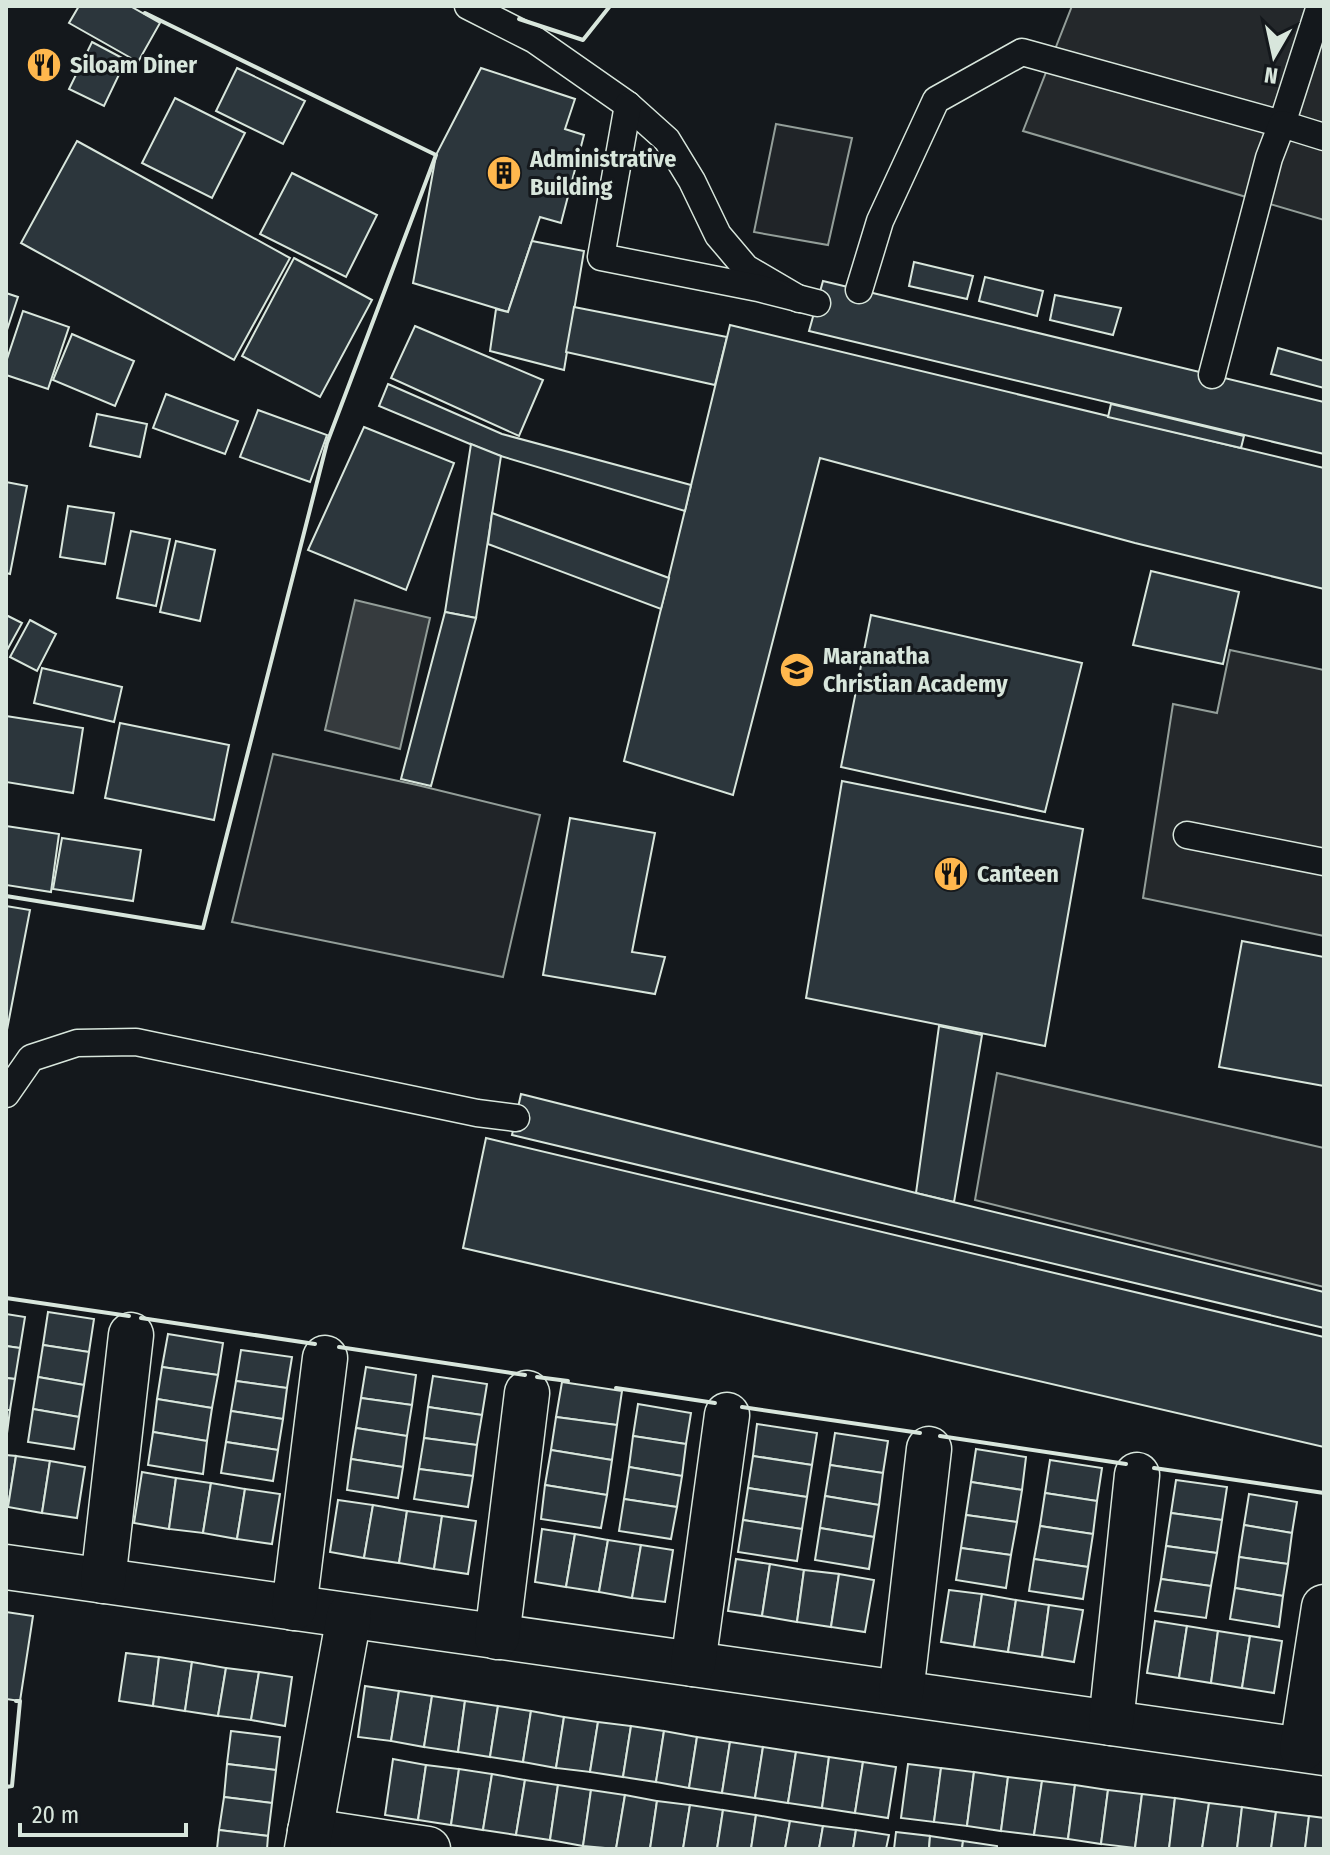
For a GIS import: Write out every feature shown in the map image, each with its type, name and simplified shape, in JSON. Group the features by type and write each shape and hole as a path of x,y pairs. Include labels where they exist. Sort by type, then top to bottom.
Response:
{"street":[{"path":"103,1581 131,1335"},
{"path":"294,1608 325,1358"},
{"path":"497,1637 527,1393"},
{"path":"693,1664 727,1415"},
{"path":"901,1693 929,1449"},
{"path":"1111,1723 1137,1475"},
{"path":"6,1567 1313,1751 1324,1607"},
{"path":"349,1616 309,1840 428,1849"}],"lane":[{"path":"468,6 535,40 628,105 667,140 692,181 718,235 746,268 808,301 601,257 628,105"},
{"path":"1212,375 1269,158 1320,6"},
{"path":"859,290 880,221 936,100 1022,52 1324,137"},
{"path":"1187,835 1324,862"},
{"path":"6,1094 31,1058 77,1043 136,1042 477,1113 516,1118"}],"shaded area":[{"path":"1072,6 1324,6 1324,220 1023,131"},
{"path":"776,124 852,138 828,245 754,232"},
{"path":"355,600 430,618 400,749 325,730"},
{"path":"1230,650 1324,670 1324,936 1143,898 1173,704 1217,713"},
{"path":"273,754 540,815 503,977 232,922"},
{"path":"997,1073 1324,1148 1324,1287 975,1200"}],"building":[{"path":"79,6 130,6 160,23 138,62 69,23"},
{"path":"92,42 126,60 104,106 69,89"},
{"path":"237,68 305,101 283,144 216,111"},
{"name":"Administrative Building","path":"481,68 575,99 565,129 584,135 561,223 540,217 508,312 413,283 436,155"},
{"path":"175,98 245,133 212,198 142,163"},
{"path":"77,141 290,258 234,360 21,243"},
{"path":"292,173 377,215 346,277 260,234"},
{"path":"532,241 584,251 564,370 490,351 496,309 508,312"},
{"path":"294,258 372,300 320,397 242,356"},
{"path":"914,262 973,276 967,299 909,286"},
{"path":"985,277 1043,291 1037,316 979,301"},
{"path":"823,281 1324,402 1324,454 809,331"},
{"path":"6,293 18,297 6,333"},
{"path":"1055,295 1121,308 1113,335 1050,320"},
{"path":"574,307 727,337 715,385 566,352"},
{"path":"23,311 69,327 48,389 6,375 6,362"},
{"path":"730,325 1324,468 1324,589 1135,543 820,458 733,795 624,761"},
{"path":"415,326 543,380 519,436 391,378"},
{"path":"72,334 134,361 115,406 53,380"},
{"path":"1278,348 1324,361 1324,388 1271,374"},
{"path":"388,384 502,434 691,485 685,511 494,454 379,406"},
{"path":"166,394 238,421 225,454 153,428"},
{"path":"1111,404 1244,436 1241,448 1108,417"},
{"path":"258,410 327,435 310,482 240,457"},
{"path":"97,414 147,424 140,457 90,446"},
{"path":"364,427 454,463 406,590 308,550"},
{"path":"471,444 501,456 476,618 445,612"},
{"path":"6,482 27,486 10,574 6,573"},
{"path":"68,506 114,513 105,564 60,557"},
{"path":"492,513 669,578 661,609 488,544"},
{"path":"131,531 170,539 156,606 117,598"},
{"path":"176,541 215,550 200,621 160,612"},
{"path":"1151,571 1239,592 1223,664 1133,645"},
{"path":"445,612 476,618 431,786 401,779"},
{"path":"6,615 22,623 6,652"},
{"path":"871,615 1082,663 1045,812 841,767"},
{"path":"30,620 56,634 37,671 10,657"},
{"path":"42,668 122,687 114,722 34,703"},
{"path":"6,716 83,728 73,793 6,782"},
{"path":"120,723 229,745 214,820 105,798"},
{"name":"Canteen","path":"842,781 1083,829 1045,1046 806,998"},
{"path":"570,818 655,833 632,952 665,957 655,994 543,975"},
{"path":"6,826 59,834 51,892 6,885"},
{"path":"62,838 141,850 133,901 53,889"},
{"path":"6,906 30,910 6,1035"},
{"path":"1242,941 1324,957 1324,1086 1219,1067"},
{"path":"939,1026 982,1035 954,1202 916,1193"},
{"path":"521,1094 1324,1292 1324,1328 512,1135"},
{"path":"486,1138 1324,1337 1324,1447 463,1248"},
{"path":"48,1312 94,1319 89,1352 43,1345"},
{"path":"6,1314 25,1317 20,1348 6,1346"},
{"path":"168,1334 223,1343 218,1375 162,1367"},
{"path":"43,1345 89,1352 84,1385 38,1377"},
{"path":"6,1346 20,1348 15,1379 6,1378"},
{"path":"241,1350 292,1357 287,1388 236,1381"},
{"path":"162,1367 218,1375 212,1408 157,1399"},
{"path":"366,1367 416,1375 412,1405 361,1398"},
{"path":"433,1376 487,1384 482,1415 428,1407"},
{"path":"38,1377 84,1385 79,1417 33,1409"},
{"path":"6,1378 15,1379 10,1410 6,1410"},
{"path":"236,1381 287,1388 283,1419 231,1411"},
{"path":"562,1382 622,1391 617,1425 556,1417"},
{"path":"361,1398 412,1405 407,1436 356,1428"},
{"path":"157,1399 212,1408 207,1441 153,1432"},
{"path":"638,1404 691,1413 686,1444 633,1436"},
{"path":"428,1407 482,1415 477,1445 424,1438"},
{"path":"33,1409 79,1417 74,1449 28,1442"},
{"path":"6,1410 10,1410 6,1441"},
{"path":"231,1411 283,1419 278,1450 226,1442"},
{"path":"556,1417 617,1425 612,1460 551,1450"},
{"path":"757,1424 817,1433 812,1465 753,1456"},
{"path":"356,1428 407,1436 403,1467 351,1459"},
{"path":"153,1432 207,1441 203,1474 148,1465"},
{"path":"835,1433 888,1441 883,1473 830,1465"},
{"path":"633,1436 686,1444 682,1476 629,1467"},
{"path":"424,1438 477,1445 473,1476 419,1469"},
{"path":"226,1442 278,1450 273,1481 221,1473"},
{"path":"976,1449 1026,1457 1022,1490 971,1482"},
{"path":"551,1450 612,1460 607,1495 545,1485"},
{"path":"6,1455 16,1456 8,1507 6,1507"},
{"path":"16,1456 50,1461 42,1513 8,1507"},
{"path":"753,1456 812,1465 807,1497 748,1488"},
{"path":"351,1459 403,1467 398,1498 347,1490"},
{"path":"1050,1460 1102,1468 1097,1501 1045,1493"},
{"path":"50,1461 85,1467 77,1518 42,1513"},
{"path":"830,1465 883,1473 879,1505 825,1496"},
{"path":"629,1467 682,1476 677,1507 624,1499"},
{"path":"419,1469 473,1476 468,1507 414,1499"},
{"path":"142,1472 176,1478 169,1529 134,1523"},
{"path":"176,1478 211,1483 203,1533 169,1529"},
{"path":"1176,1480 1227,1487 1222,1520 1171,1513"},
{"path":"971,1482 1022,1490 1017,1522 966,1515"},
{"path":"211,1483 245,1489 237,1539 203,1533"},
{"path":"545,1485 607,1495 601,1528 541,1519"},
{"path":"748,1488 807,1497 802,1529 743,1520"},
{"path":"245,1489 280,1494 272,1544 237,1539"},
{"path":"1045,1493 1097,1501 1093,1534 1040,1526"},
{"path":"1249,1494 1297,1502 1292,1533 1244,1525"},
{"path":"825,1496 879,1505 874,1537 820,1528"},
{"path":"624,1499 677,1507 671,1539 619,1531"},
{"path":"338,1500 373,1505 364,1558 330,1552"},
{"path":"373,1505 407,1511 399,1563 364,1558"},
{"path":"407,1511 442,1516 434,1569 399,1563"},
{"path":"1171,1513 1222,1520 1217,1553 1166,1546"},
{"path":"966,1515 1017,1522 1011,1555 961,1548"},
{"path":"442,1516 476,1521 468,1574 434,1569"},
{"path":"743,1520 802,1529 797,1561 738,1552"},
{"path":"1244,1525 1292,1533 1288,1564 1239,1557"},
{"path":"1040,1526 1093,1534 1088,1567 1034,1559"},
{"path":"820,1528 874,1537 869,1569 815,1560"},
{"path":"542,1529 575,1534 566,1587 535,1582"},
{"path":"575,1534 608,1540 599,1592 566,1587"},
{"path":"608,1540 641,1545 632,1598 599,1592"},
{"path":"641,1545 673,1550 665,1602 632,1598"},
{"path":"1166,1546 1217,1553 1211,1586 1161,1579"},
{"path":"961,1548 1011,1555 1006,1588 956,1580"},
{"path":"1239,1557 1288,1564 1283,1596 1235,1588"},
{"path":"736,1559 770,1564 762,1616 728,1611"},
{"path":"1034,1559 1088,1567 1083,1599 1029,1591"},
{"path":"770,1564 804,1570 797,1622 762,1616"},
{"path":"804,1570 839,1574 831,1627 797,1622"},
{"path":"839,1574 874,1580 865,1632 831,1627"},
{"path":"1161,1579 1211,1586 1206,1618 1155,1611"},
{"path":"1235,1588 1283,1596 1279,1627 1230,1619"},
{"path":"949,1590 982,1594 974,1647 941,1642"},
{"path":"982,1594 1016,1600 1008,1652 974,1647"},
{"path":"1016,1600 1049,1605 1042,1657 1008,1652"},
{"path":"1049,1605 1083,1610 1074,1662 1042,1657"},
{"path":"6,1612 33,1616 20,1701 6,1699"},
{"path":"1155,1621 1187,1626 1179,1678 1147,1673"},
{"path":"1187,1626 1218,1631 1211,1683 1179,1678"},
{"path":"1218,1631 1250,1636 1242,1688 1211,1683"},
{"path":"1250,1636 1282,1641 1274,1693 1242,1688"},
{"path":"126,1653 159,1657 153,1706 119,1701"},
{"path":"159,1657 192,1662 185,1711 153,1706"},
{"path":"192,1662 226,1668 218,1716 185,1711"},
{"path":"226,1668 259,1672 251,1720 218,1716"},
{"path":"259,1672 292,1677 285,1726 251,1720"},
{"path":"365,1686 399,1691 391,1741 358,1737"},
{"path":"399,1691 432,1696 424,1747 391,1741"},
{"path":"432,1696 465,1701 458,1752 424,1747"},
{"path":"465,1701 498,1706 490,1757 458,1752"},
{"path":"498,1706 531,1711 523,1762 490,1757"},
{"path":"531,1711 564,1717 556,1768 523,1762"},
{"path":"564,1717 598,1722 590,1772 556,1768"},
{"path":"598,1722 631,1726 623,1777 590,1772"},
{"path":"631,1726 664,1731 656,1782 623,1777"},
{"path":"231,1731 280,1737 276,1770 227,1764"},
{"path":"664,1731 697,1737 689,1788 656,1782"},
{"path":"697,1737 730,1742 722,1793 689,1788"},
{"path":"730,1742 763,1747 755,1798 722,1793"},
{"path":"763,1747 796,1752 788,1803 755,1798"},
{"path":"796,1752 829,1757 822,1808 788,1803"},
{"path":"829,1757 863,1762 855,1813 822,1808"},
{"path":"393,1759 426,1765 418,1820 385,1815"},
{"path":"863,1762 896,1767 888,1818 855,1813"},
{"path":"227,1764 276,1770 272,1803 224,1797"},
{"path":"908,1764 941,1768 934,1822 901,1818"},
{"path":"426,1765 459,1769 451,1825 418,1820"},
{"path":"941,1768 974,1772 967,1826 934,1822"},
{"path":"459,1769 492,1774 483,1830 451,1825"},
{"path":"974,1772 1008,1777 1001,1831 967,1826"},
{"path":"492,1774 525,1780 516,1835 483,1830"},
{"path":"1008,1777 1042,1781 1034,1835 1001,1831"},
{"path":"525,1780 558,1785 550,1840 516,1835"},
{"path":"1042,1781 1075,1785 1068,1839 1034,1835"},
{"path":"558,1785 591,1790 583,1846 550,1840"},
{"path":"1075,1785 1108,1790 1101,1844 1068,1839"},
{"path":"591,1790 625,1795 616,1849 583,1846"},
{"path":"1108,1790 1142,1794 1135,1848 1101,1844"},
{"path":"1142,1794 1175,1798 1169,1849 1135,1848"},
{"path":"625,1795 657,1801 650,1849 616,1849"},
{"path":"224,1797 272,1803 268,1836 219,1830"},
{"path":"1175,1798 1209,1803 1202,1849 1169,1849"},
{"path":"657,1801 690,1805 683,1849 650,1849"},
{"path":"1209,1803 1242,1807 1237,1849 1202,1849"},
{"path":"690,1805 723,1810 717,1849 683,1849"},
{"path":"1242,1807 1276,1812 1271,1849 1237,1849"},
{"path":"723,1810 756,1815 751,1849 717,1849"},
{"path":"1276,1812 1309,1816 1305,1849 1271,1849"},
{"path":"756,1815 790,1821 785,1849 751,1849"},
{"path":"1309,1816 1324,1818 1324,1849 1305,1849"},
{"path":"790,1821 823,1826 819,1849 785,1849"},
{"path":"823,1826 856,1830 853,1849 819,1849"},
{"path":"219,1830 268,1836 267,1849 217,1849"},
{"path":"856,1830 889,1835 886,1849 853,1849"},
{"path":"896,1832 930,1836 929,1849 894,1849"},
{"path":"930,1836 963,1841 962,1849 929,1849"},
{"path":"963,1841 997,1846 997,1849 962,1849"}],"wall":[{"path":"519,19 583,40 610,6"},
{"path":"6,896 203,928 327,443 436,155 145,13"},
{"path":"6,1298 129,1316"},
{"path":"141,1318 315,1344"},
{"path":"339,1347 525,1375"},
{"path":"537,1377 568,1381"},
{"path":"616,1388 715,1403"},
{"path":"742,1407 920,1433"},
{"path":"940,1436 1126,1464"},
{"path":"1154,1468 1324,1493"},
{"path":"6,1787 12,1786 20,1701 16,1701"}],"place":[{"name":"Siloam Diner","path":"44,65"},
{"name":"Administrative Building","path":"504,173"},
{"name":"Maranatha Christian Academy","path":"797,670"},
{"name":"Canteen","path":"951,874"}]}
